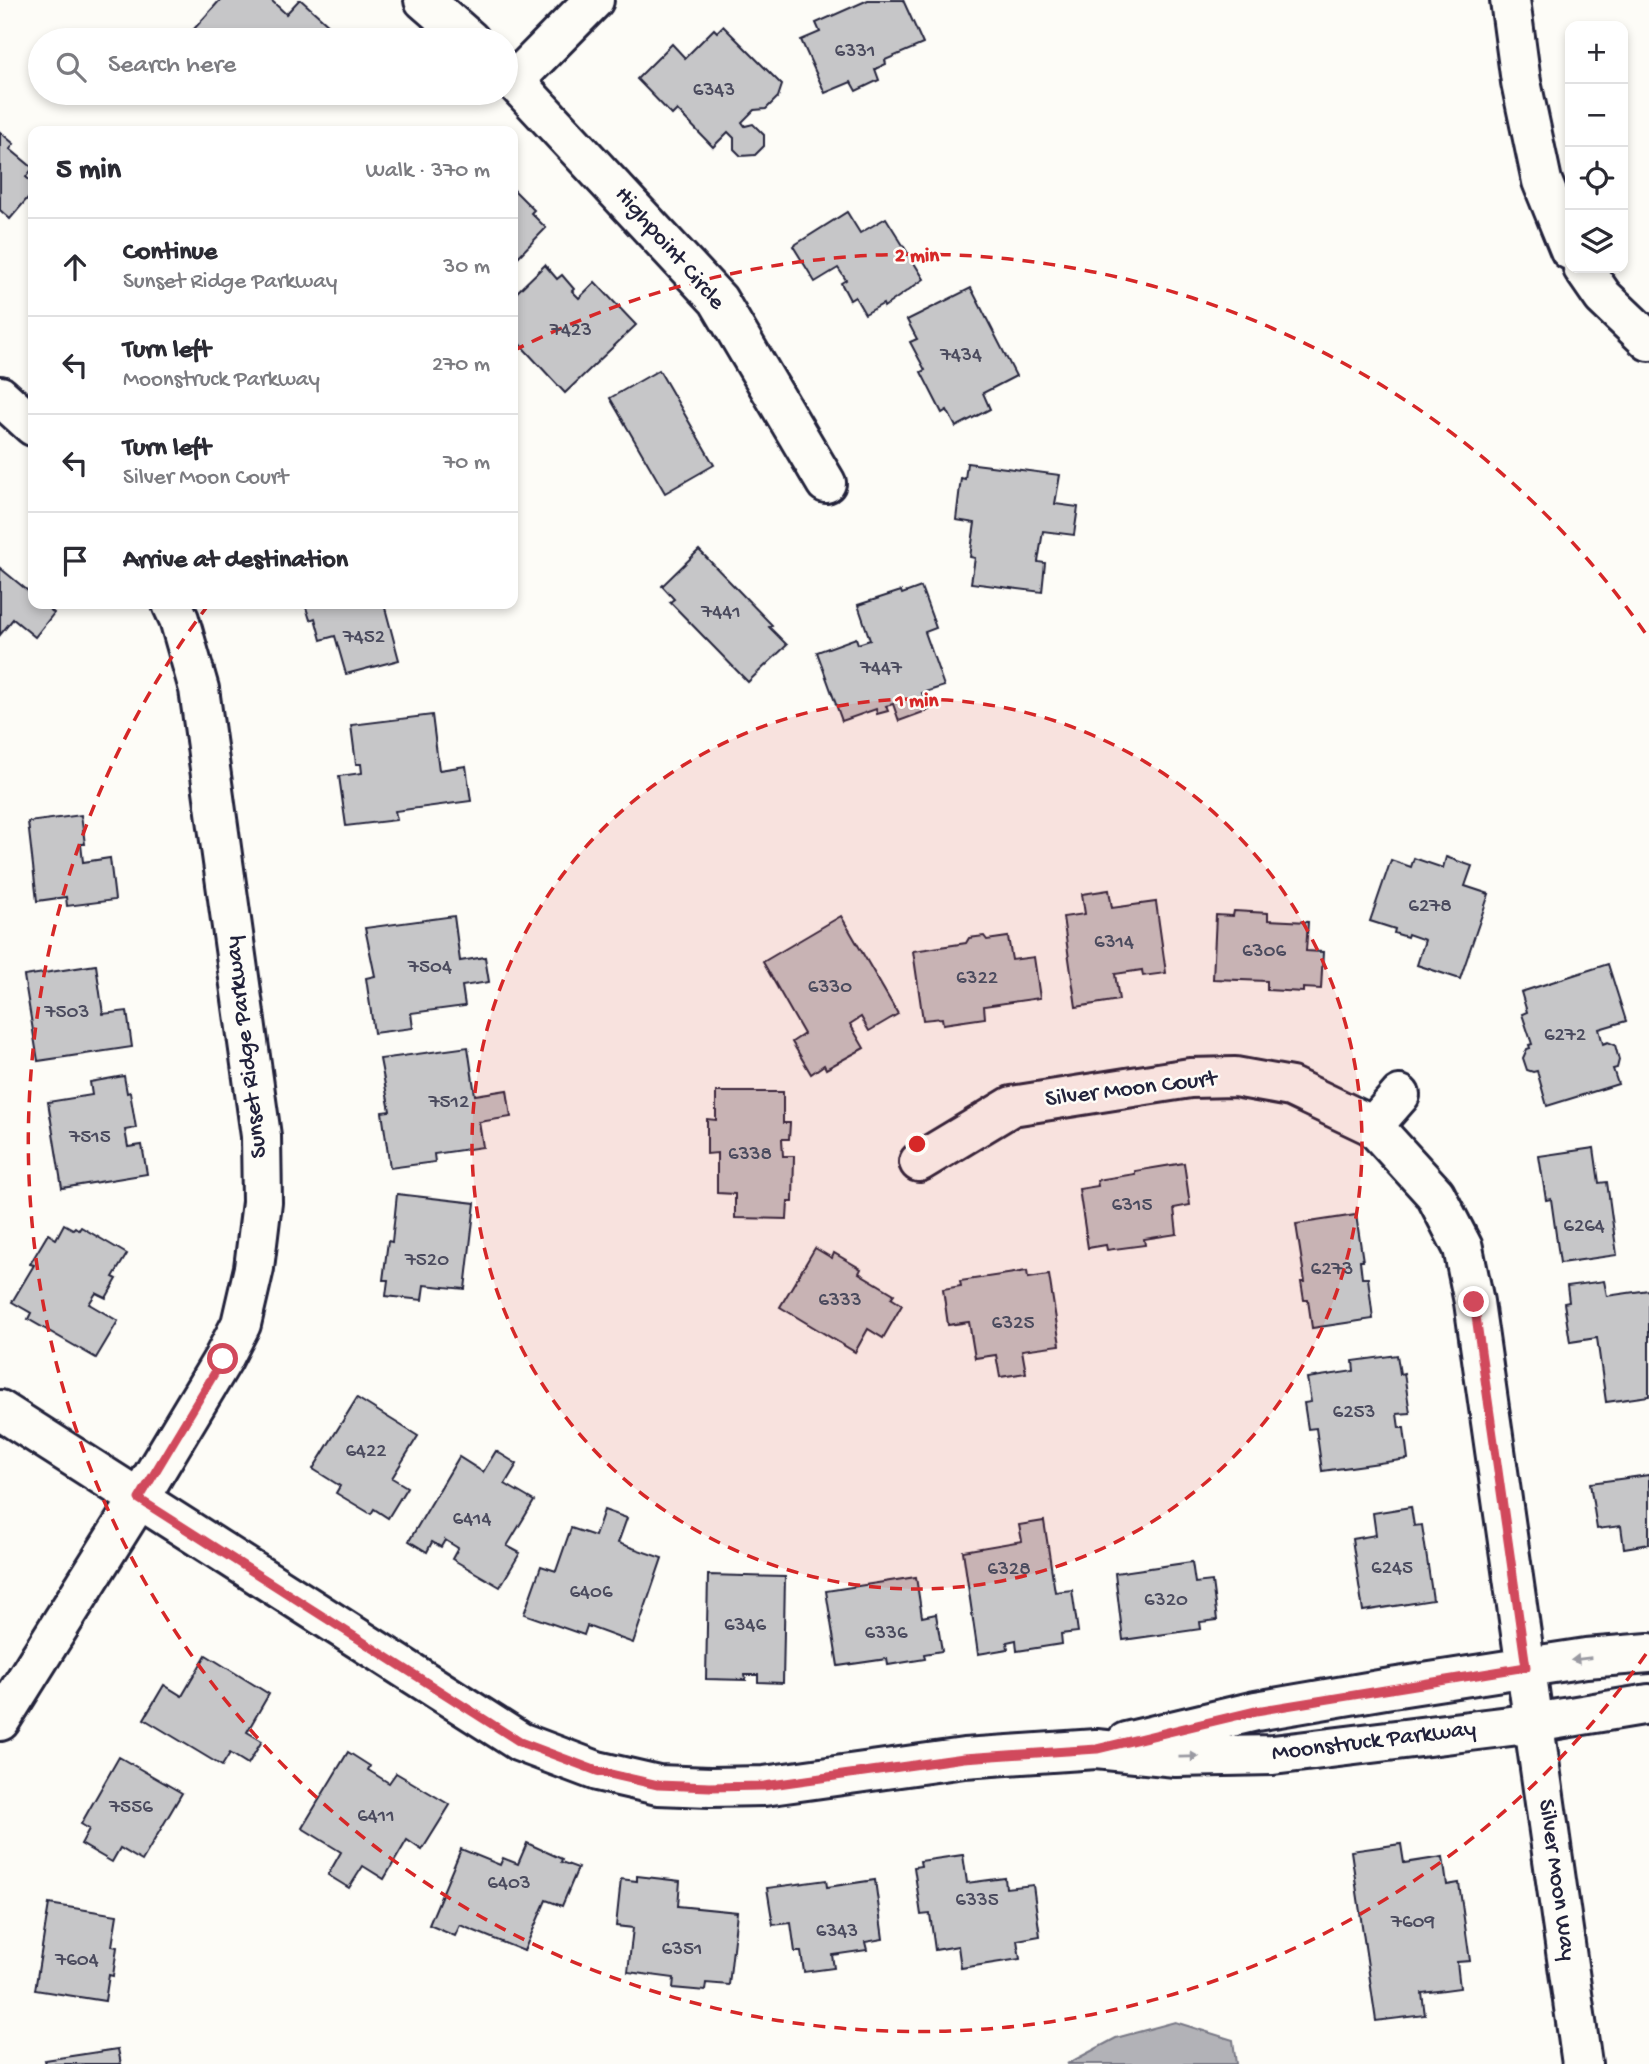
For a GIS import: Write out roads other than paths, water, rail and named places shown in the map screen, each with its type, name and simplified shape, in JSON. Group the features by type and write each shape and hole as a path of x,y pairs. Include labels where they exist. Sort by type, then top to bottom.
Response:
{"street":[{"path":"424,0 456,28"},
{"path":"518,69 594,0"},
{"path":"1510,0 1521,82 1542,181 1565,238"},
{"name":"Highpoint Circle","path":"518,85 718,300 826,483"},
{"path":"1586,273 1603,297 1649,341"},
{"path":"0,396 28,421"},
{"name":"Sunset Ridge Parkway","path":"0,1721 223,1359 241,1324 254,1268 262,1202 261,1136 198,689 174,609"},
{"name":"Silver Moon Court","path":"919,1161 1012,1106 1190,1078 1235,1077 1291,1087 1373,1126 1435,1194 1462,1248 1474,1302 1530,1695"},
{"path":"1373,1126 1400,1095"},
{"name":"Moonstruck Parkway","path":"0,1410 520,1742 597,1771 658,1785 764,1786 964,1758 1097,1749 1256,1711 1530,1695 1649,1704"},
{"name":"Moonstruck Parkway","path":"1097,1749 1175,1757 1273,1755 1530,1695 1586,1658 1649,1653"},
{"name":"Silver Moon Way","path":"1530,1695 1582,2064"}]}
